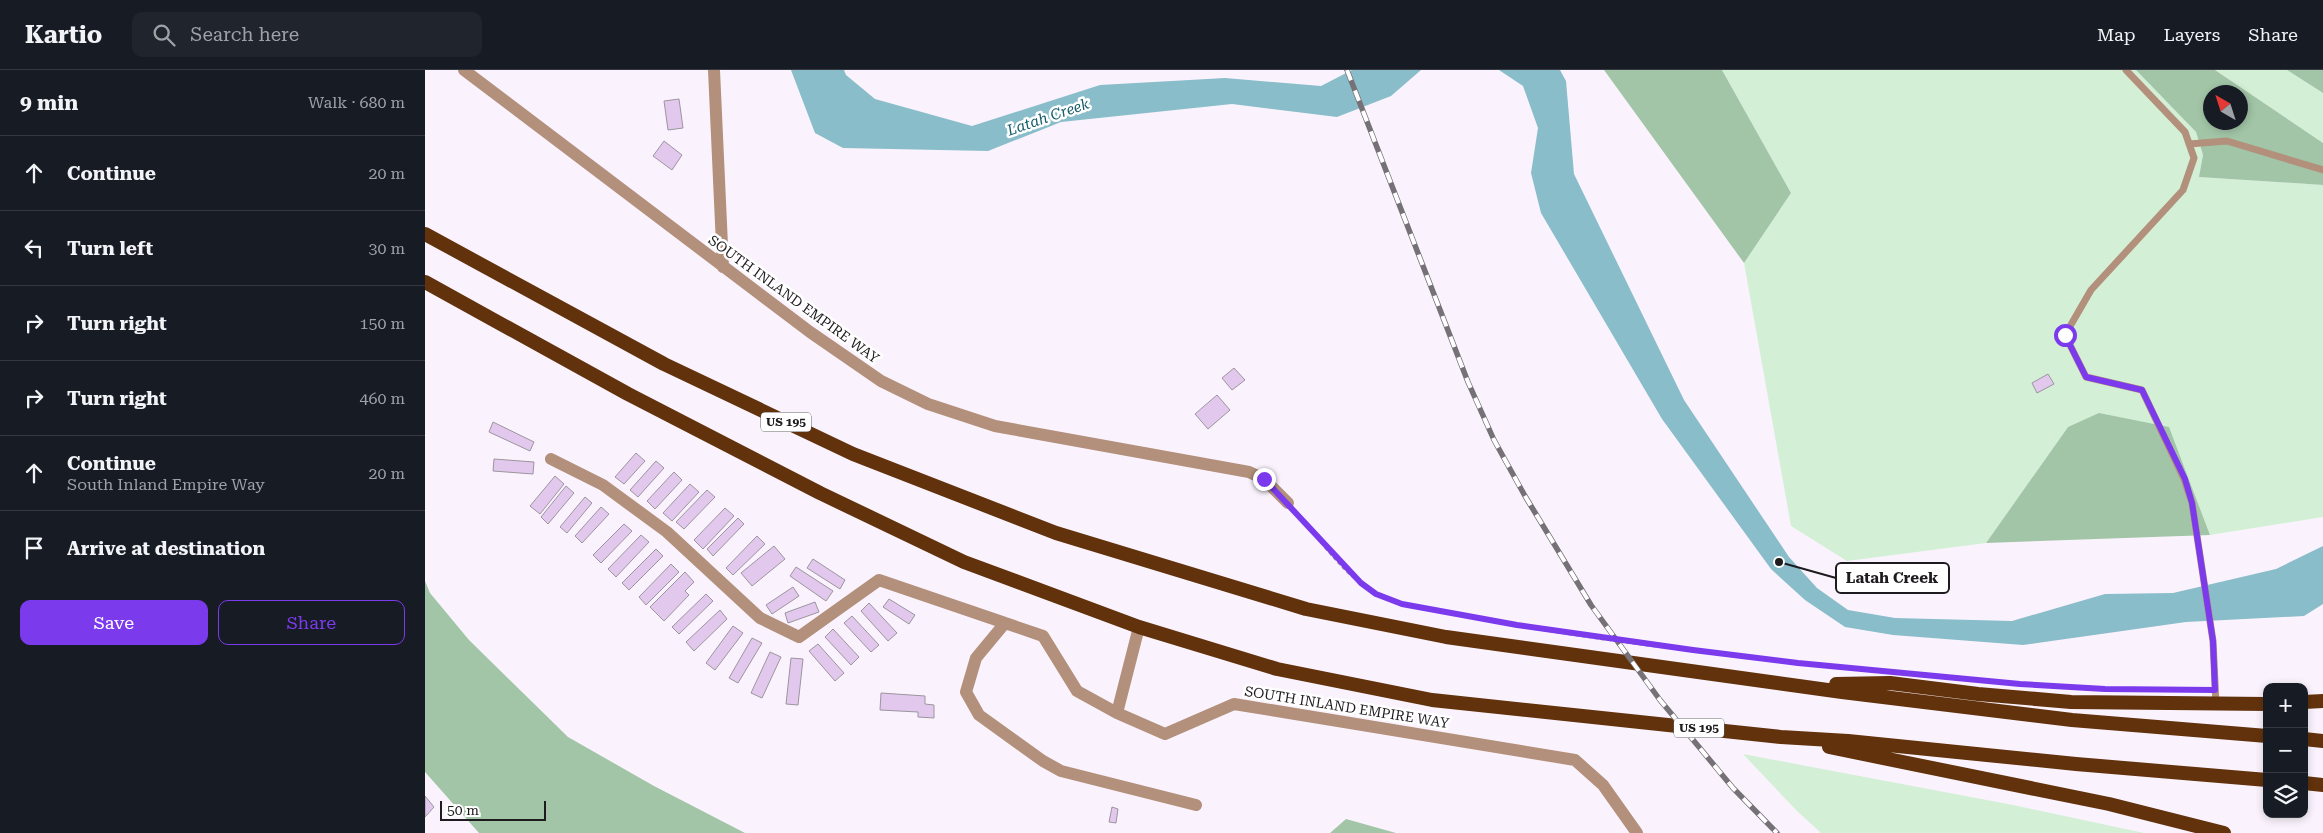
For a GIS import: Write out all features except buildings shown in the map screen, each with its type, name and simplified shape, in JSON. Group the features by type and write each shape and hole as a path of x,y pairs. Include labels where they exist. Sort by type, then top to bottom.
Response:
{"highway":[{"name":"US 195","path":"425,234 664,364 853,454 1056,533 1306,610 1447,637 1793,685 2072,720 2263,736"},
{"name":"US 195","path":"425,282 629,394 820,493 965,562 1139,627 1277,669 1432,700 1781,737 1848,741 2076,764 2263,780"},
{"path":"1793,685 1890,683 1978,694 2071,702 2263,704"},
{"path":"2308,702 2323,701"},
{"path":"1781,737 2109,804 2224,833"},
{"path":"2308,739 2323,741"},
{"path":"2308,783 2323,785"}],"street":[{"name":"SOUTH INLAND EMPIRE WAY","path":"464,70 810,332 881,381 928,404 995,426 1249,472 1264,479 1288,503"},
{"path":"714,70 723,267"},
{"name":"SOUTH INLAND EMPIRE WAY","path":"551,459 603,485 667,532 760,618 799,637 879,580 1043,636 1077,690 1117,713 1165,734 1234,704 1575,760 1603,785 1637,833"},
{"path":"1005,623 976,658 966,692 979,715 1043,761 1061,771 1196,805"},
{"path":"1117,713 1139,627"}],"lane":[{"path":"2126,70 2185,132 2194,158 2183,190 2091,290 2065,335 2086,377 2142,390 2185,479 2192,503 2213,641 2215,705"},
{"path":"2189,144 2227,141 2323,170"}],"path":[{"path":"1288,503 1361,583 1376,594 1402,604 1602,638 1857,669"}],"green space":[{"path":"1604,70 1722,70 1791,193 1744,263"},
{"path":"1722,70 2136,70 2196,132 2203,155 2200,177 2323,185 2323,517 2210,535 2169,427 2068,427 1986,543 1847,561 1791,526 1744,263 1791,193"},
{"path":"2136,70 2215,70 2237,85 2203,85 2203,130 2248,130 2248,92 2323,143 2323,185 2199,177 2203,155 2196,132"},
{"path":"2215,70 2287,70 2323,93 2323,143 2248,92 2248,85 2237,85"},
{"path":"2287,70 2323,70 2323,93"},
{"path":"2099,413 2169,427 2210,535 1986,543 2068,427"},
{"path":"425,581 430,593 469,640 568,737 654,786 745,833 479,833 425,772"},
{"path":"1743,754 2008,804 2144,833 1821,833 1797,811"},
{"path":"1346,819 1396,833 1330,833"}],"water":[{"path":"791,70 844,70 846,75 875,99 972,126 1100,85 1225,78 1321,86 1352,70 1421,70 1391,96 1337,117 1232,104 1061,122 988,151 843,148 815,133"},
{"path":"1499,70 1560,70 1566,81 1574,174 1684,400 1789,557 1817,588 1848,610 1895,618 2012,621 2105,594 2173,593 2276,569 2323,546 2323,604 2304,616 2186,622 2023,645 1893,635 1845,627 1805,600 1771,569 1662,419 1541,213 1531,173 1538,128 1523,86"}],"railway":[{"path":"1347,70 1468,382 1494,440 1525,496 1591,605 1660,700 1733,788 1777,833"}],"place":[{"name":"Latah Creek","path":"1779,562"}],"route":[{"path":"1264,479 1279,492 1361,583 1376,594 1402,604 1602,638 1798,663 2063,687 2215,690 2213,641 2192,503 2185,479 2142,390 2086,377 2065,335"}]}
